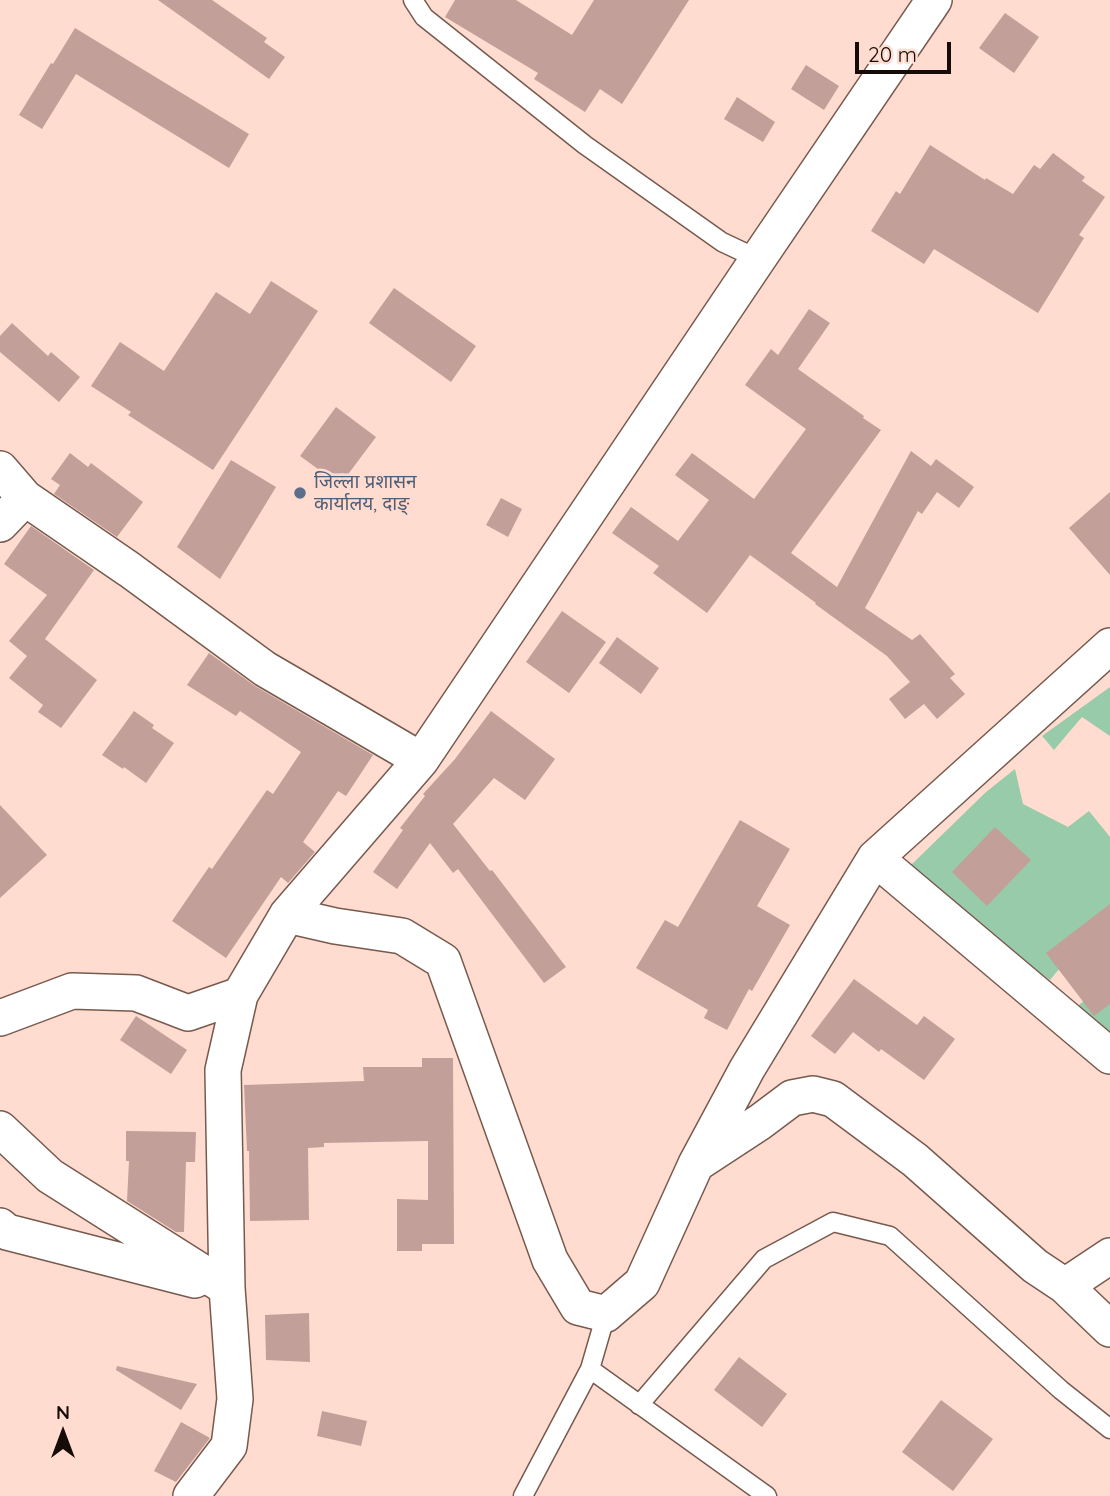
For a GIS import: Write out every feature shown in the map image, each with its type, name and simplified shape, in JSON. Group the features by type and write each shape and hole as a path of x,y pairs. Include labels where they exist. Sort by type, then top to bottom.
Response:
{"street":[{"path":"191,1496 229,1446 235,1399 227,1288 223,1070 240,995 287,915 421,760 934,0"},
{"path":"0,469 25,498 130,570 265,669 421,760"},
{"path":"0,524 25,498"},
{"path":"287,915 335,926 402,936 443,961 550,1260 578,1307 606,1314 642,1283 696,1164 747,1069 875,858 1110,646"},
{"path":"875,858 1110,1056"},
{"path":"0,1018 72,991 136,993 188,1013 240,995"},
{"path":"696,1164 792,1098 813,1094 834,1099 915,1160 1035,1266 1065,1286 1110,1329"},
{"path":"0,1129 50,1176 227,1288"},
{"path":"0,1226 7,1232 227,1288"},
{"path":"1065,1286 1110,1255"}],"lane":[{"path":"413,0 424,17 585,145 722,242 758,259"},
{"path":"639,1405 764,1259 832,1222 890,1236 1061,1390 1110,1429"},
{"path":"523,1496 590,1369 606,1314"},
{"path":"590,1369 767,1496"}],"green space":[{"path":"1110,687 1110,736 1082,717 1054,750 1042,736"},
{"path":"1015,769 1023,804 1068,827 1089,811 1110,837 1110,916 1086,936 1050,980 958,911 911,865 986,792"},
{"path":"1110,977 1110,1034 1078,1006"}],"building":[{"path":"158,0 212,0 267,38 264,42 285,57 269,79"},
{"path":"455,0 516,0 572,35 594,0 689,0 622,104 600,89 585,112 534,79 538,73 445,17"},
{"path":"1005,13 1039,37 1014,73 979,48"},
{"path":"75,28 249,134 229,168 76,74 42,129 19,115"},
{"path":"806,65 839,86 824,110 791,89"},
{"path":"737,97 775,122 763,142 724,119"},
{"path":"930,145 985,180 986,178 1013,194 1034,165 1040,169 1053,153 1085,177 1082,181 1105,197 1079,235 1084,238 1038,313 934,249 924,264 871,231 896,191 900,194"},
{"path":"271,281 318,311 213,470 128,415 131,412 91,386 120,342 164,371 216,292 250,314"},
{"path":"394,288 476,346 451,382 369,323"},
{"path":"809,309 830,323 798,369 881,430 791,553 837,587 911,451 931,466 936,459 974,487 959,508 937,492 922,514 918,511 865,608 912,640 920,634 955,674 950,678 965,694 937,719 924,704 905,719 889,699 910,682 887,656 750,555 707,613 653,573 659,566 612,533 631,507 678,541 709,500 675,475 692,453 754,499 806,429 745,385 771,349 778,355"},
{"path":"12,323 48,356 51,352 80,377 59,402 0,352 0,336"},
{"path":"336,407 376,437 340,485 300,456"},
{"path":"70,453 88,467 91,463 143,502 117,537 54,494 60,485 51,479"},
{"path":"231,460 276,487 220,579 177,547"},
{"path":"1110,492 1110,575 1069,528"},
{"path":"501,498 522,509 508,537 486,525"},
{"path":"31,526 94,570 45,639 97,680 61,728 38,712 43,705 9,678 27,656 9,641 47,595 4,564"},
{"path":"562,611 606,642 569,693 526,662"},
{"path":"617,637 659,668 641,694 599,663"},
{"path":"209,653 255,686 373,755 346,796 338,791 303,842 315,852 288,883 281,877 226,958 172,921 267,790 273,794 301,752 240,711 236,716 187,685"},
{"path":"134,711 174,743 146,783 102,755"},
{"path":"491,711 555,759 525,800 494,778 453,824 566,967 544,983 458,869 453,873 430,843 397,889 373,872 403,830 400,828 425,796 423,794 455,759"},
{"path":"0,805 47,855 0,898"},
{"path":"740,820 790,849 757,906 790,925 752,991 749,989 727,1030 704,1018 708,1010 636,968 665,920 678,927"},
{"path":"995,827 1031,860 987,906 952,872"},
{"path":"1110,904 1110,1004 1094,1016 1046,953"},
{"path":"854,979 917,1025 924,1016 955,1039 924,1080 853,1032 835,1054 811,1036"},
{"path":"136,1016 187,1050 171,1074 120,1040"},
{"path":"422,1058 453,1058 454,1244 422,1244 422,1251 397,1251 397,1199 428,1200 428,1141 324,1143 324,1147 308,1148 309,1220 250,1221 244,1085 364,1081 363,1067 422,1067"},
{"path":"126,1131 196,1132 195,1162 186,1162 184,1232 176,1232 127,1201 129,1161 126,1161"},
{"path":"309,1313 310,1362 266,1360 265,1315"},
{"path":"739,1357 787,1394 762,1427 714,1390"},
{"path":"117,1366 197,1384 181,1410 116,1370"},
{"path":"941,1400 993,1439 953,1491 902,1452"},
{"path":"322,1411 367,1421 361,1446 317,1436"},
{"path":"181,1422 210,1438 176,1482 154,1471"}],"place":[{"name":"जिल्ला प्रशासन कार्यालय, दाङ्","path":"300,493"}]}
